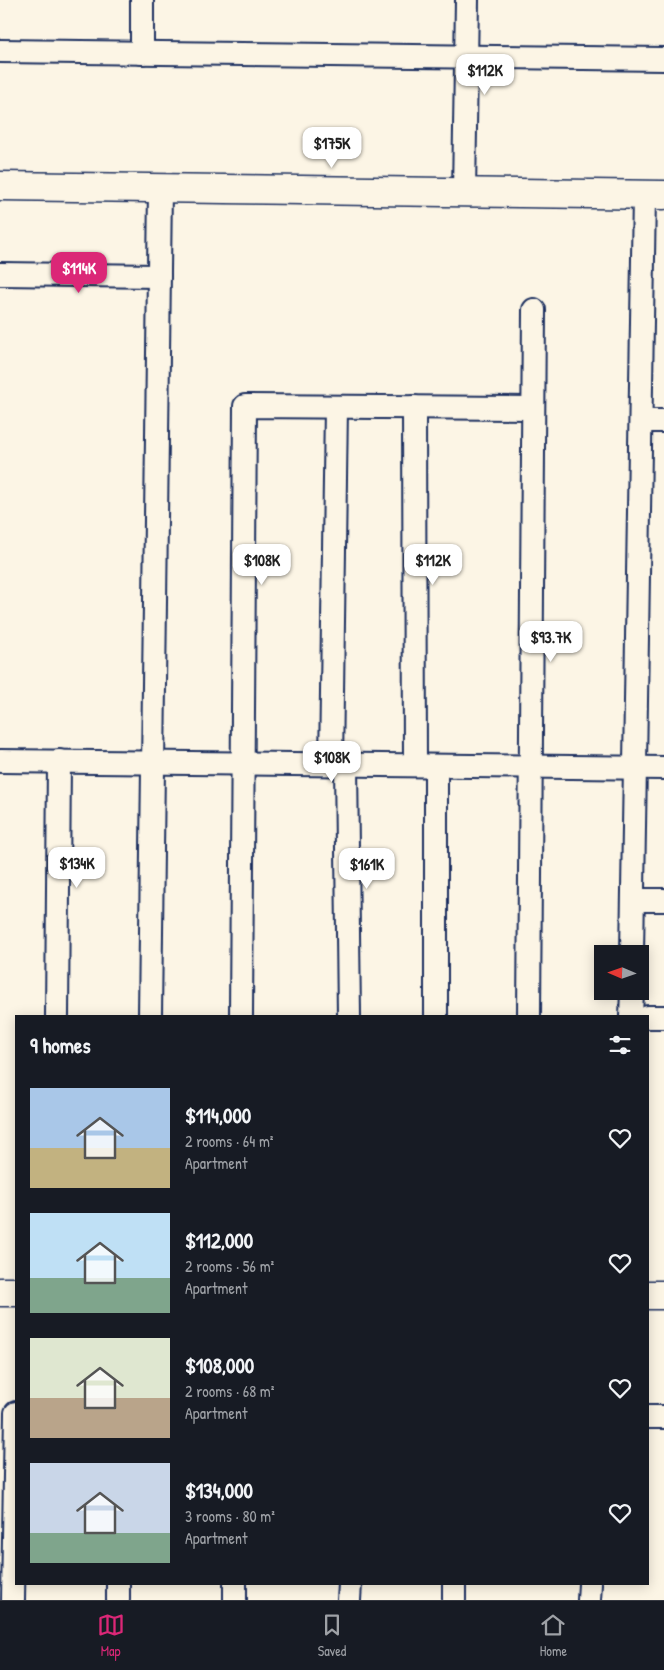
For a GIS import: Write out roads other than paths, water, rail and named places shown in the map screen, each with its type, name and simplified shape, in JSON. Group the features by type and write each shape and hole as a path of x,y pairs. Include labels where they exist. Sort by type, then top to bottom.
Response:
{"street":[{"path":"142,0 142,53"},
{"path":"464,192 467,0"},
{"path":"0,51 664,60"},
{"path":"0,186 654,195 640,421 632,945"},
{"path":"150,1015 160,188"},
{"path":"0,274 159,276"},
{"path":"529,1015 534,310"},
{"path":"241,1015 244,406 533,408"},
{"path":"336,407 339,764 349,1015"},
{"path":"414,407 436,1015"},
{"path":"640,421 664,421"},
{"path":"0,761 664,768"},
{"path":"57,1015 59,761"},
{"path":"633,900 664,900"},
{"path":"631,1015 632,1000"},
{"path":"649,1017 664,1017"},
{"path":"0,1292 15,1292"},
{"path":"649,1295 664,1295"},
{"path":"0,1413 15,1413"},
{"path":"649,1417 664,1417"},
{"path":"13,1600 15,1475"},
{"path":"118,1585 118,1600"},
{"path":"235,1585 235,1600"},
{"path":"349,1600 350,1585"},
{"path":"454,1585 454,1600"},
{"path":"590,1585 590,1600"}]}
